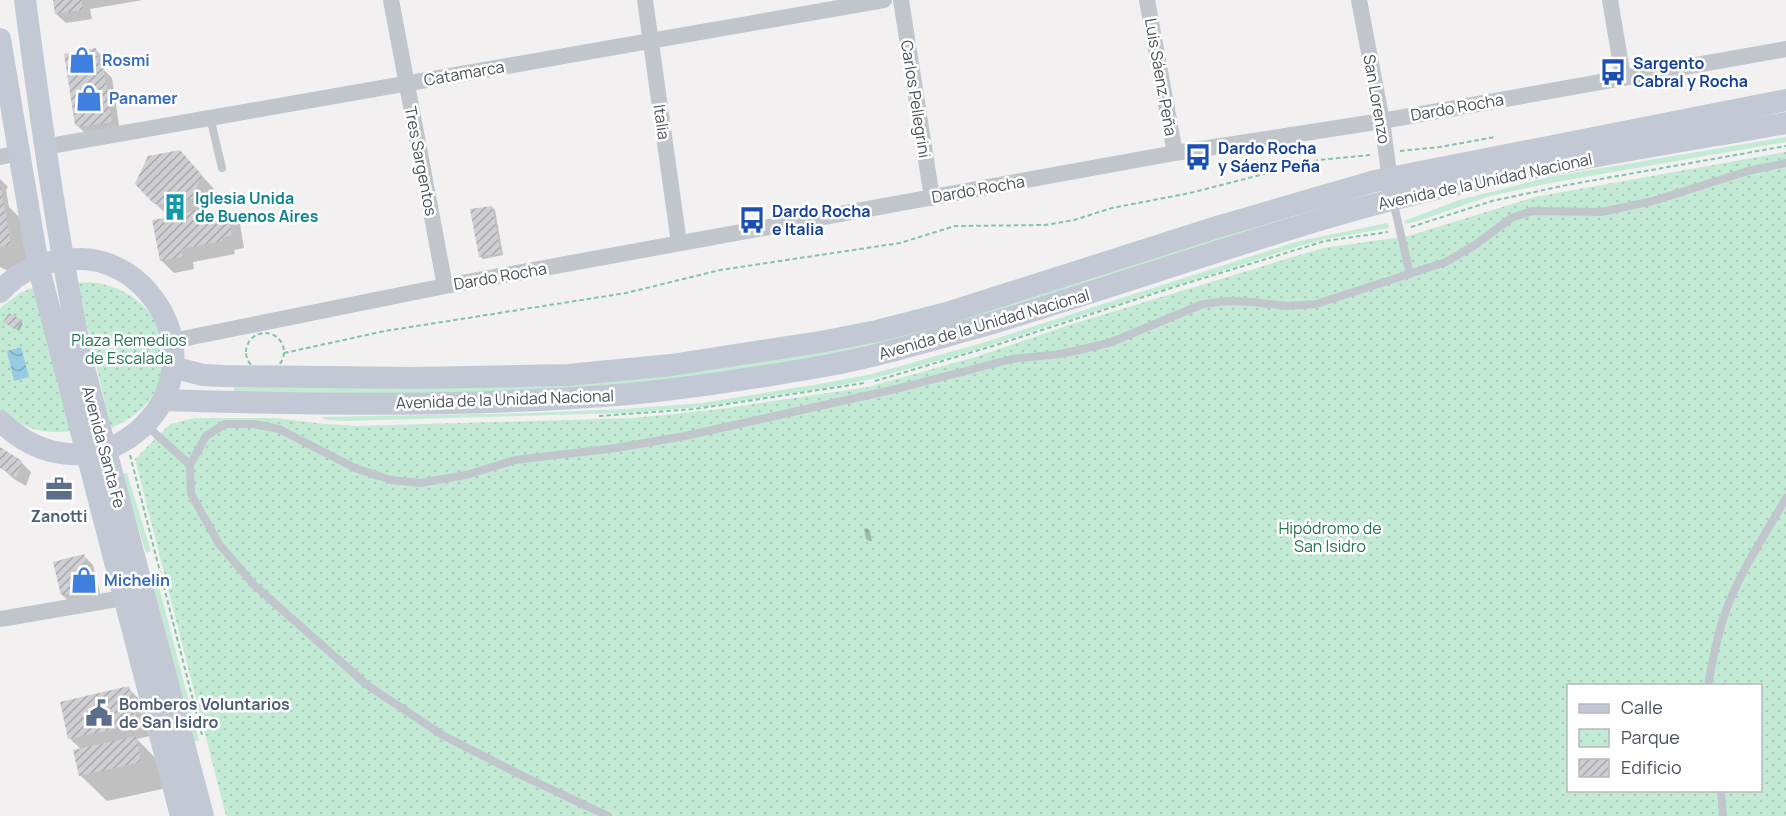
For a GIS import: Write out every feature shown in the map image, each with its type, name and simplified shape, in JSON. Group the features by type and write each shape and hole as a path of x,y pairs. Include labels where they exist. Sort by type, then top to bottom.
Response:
{"main road":[{"name":"Avenida Santa Fe","path":"25,0 44,147 62,259 83,364 95,452 123,598 161,700"},
{"name":"Avenida Santa Fe","path":"0,39 10,155 38,265 95,452 194,815"},
{"name":"Avenida de la Unidad Nacional","path":"172,367 203,375 224,376 504,377 627,370 785,347 878,331 947,313 1217,227 1786,100"},
{"name":"Avenida de la Unidad Nacional","path":"163,400 415,404 503,401 629,394 818,367 886,353 1050,306 1315,221 1391,188 1465,182 1786,123"},
{"path":"0,292 8,282 38,265 62,259 87,259 106,263 125,272 142,285 156,302 166,321 172,341 172,367 163,400 146,425 128,440 95,452 61,454 37,448 15,436 0,422"}],"street":[{"name":"Tres Sargentos","path":"391,0 445,286"},
{"name":"Italia","path":"645,0 680,243"},
{"name":"Catamarca","path":"44,147 884,0"},
{"name":"Carlos Pellegrini","path":"901,0 932,198"},
{"name":"Luis Sáenz Peña","path":"1147,0 1175,153"},
{"name":"San Lorenzo","path":"1359,0 1382,121 1391,188"},
{"path":"1610,0 1623,77"},
{"name":"Dardo Rocha","path":"172,341 445,286 1175,153 1382,121 1786,49"},
{"path":"0,619 123,598"}],"lane":[{"path":"210,117 222,168"},
{"path":"608,816 444,736 367,685 254,585 219,544 191,494 190,465 206,436 225,424 253,424 279,429 355,468 391,480 420,483 466,475 515,460 616,448 685,436 896,389 1012,359 1061,354 1109,343 1203,304 1228,301 1287,306 1316,304 1446,262 1475,245 1511,219 1532,211 1601,212 1653,201 1748,171 1786,163"},
{"path":"1391,188 1410,274"},
{"path":"146,425 190,465"},
{"path":"1708,684 1713,653 1728,605 1749,562 1786,498"},
{"path":"1721,792 1723,816"}],"path":[{"path":"284,353 385,331 626,293 720,270 900,243 956,226 1045,225 1112,208 1190,193 1318,160 1440,147 1496,137"},
{"path":"264,334 276,337 284,353 283,359 276,368 264,371 258,370 249,362 246,350 252,339 264,334"},
{"path":"128,440 131,460 203,738"}],"green space":[{"path":"1786,137 1786,142 1550,183 1490,196 1418,221 1406,224 1404,221 1459,200 1549,177"},
{"name":"Hipódromo de San Isidro","path":"1786,152 1786,816 226,816 135,459 170,424 195,418 276,418 358,426 633,418 713,410 868,387 979,356 1069,325 1323,248 1408,236 1535,197"},
{"path":"1356,193 1141,271 840,356 615,387 410,394 234,392 234,385 706,368"},
{"path":"1388,223 1389,228 1300,246 959,355 872,379 831,387 703,407 625,413 347,421 326,420 321,417 625,409 702,403 831,382 872,374 982,343 1299,241"},
{"name":"Plaza Remedios de Escalada","path":"89,282 119,289 141,304 156,323 163,346 163,370 154,393 137,413 111,428 77,283"},
{"path":"34,287 71,431 51,432 33,429 16,421 0,409 0,308 20,293"},
{"path":"127,473 151,551 146,553 122,474"},
{"path":"157,579 199,740 193,742 152,580"}],"water":[{"path":"21,347 29,377 14,381 7,351"}],"building":[{"path":"53,0 82,0 83,10 55,14"},
{"name":"Panamer","path":"96,48 99,67 103,67 112,122 80,127 75,125 64,54"},
{"name":"Iglesia Unida de Buenos Aires","path":"180,150 202,175 192,199 185,200 187,212 201,209 202,215 227,210 232,235 222,238 223,241 181,249 182,257 160,261 152,220 165,218 163,204 154,204 135,184 148,156"},
{"path":"0,188 11,245 0,247"},
{"path":"492,206 501,253 479,257 470,209"},
{"path":"9,313 22,320 16,330 3,322"},
{"path":"0,447 22,461 17,478 0,468"},
{"path":"84,554 92,587 90,590 61,595 53,562"},
{"name":"Bomberos Voluntarios de San Isidro","path":"129,686 138,724 68,739 60,702"},
{"path":"136,736 141,762 79,776 73,750"}],"place":[{"name":"Rosmi","path":"82,60"},
{"name":"Sargento Cabral y Rocha","path":"1613,72"},
{"name":"Panamer","path":"89,98"},
{"name":"Dardo Rocha y Sáenz Peña","path":"1198,157"},
{"name":"Iglesia Unida de Buenos Aires","path":"175,207"},
{"name":"Dardo Rocha e Italia","path":"752,220"},
{"name":"Zanotti","path":"59,489"},
{"name":"Michelin","path":"84,580"},
{"name":"Bomberos Voluntarios de San Isidro","path":"99,713"}]}
